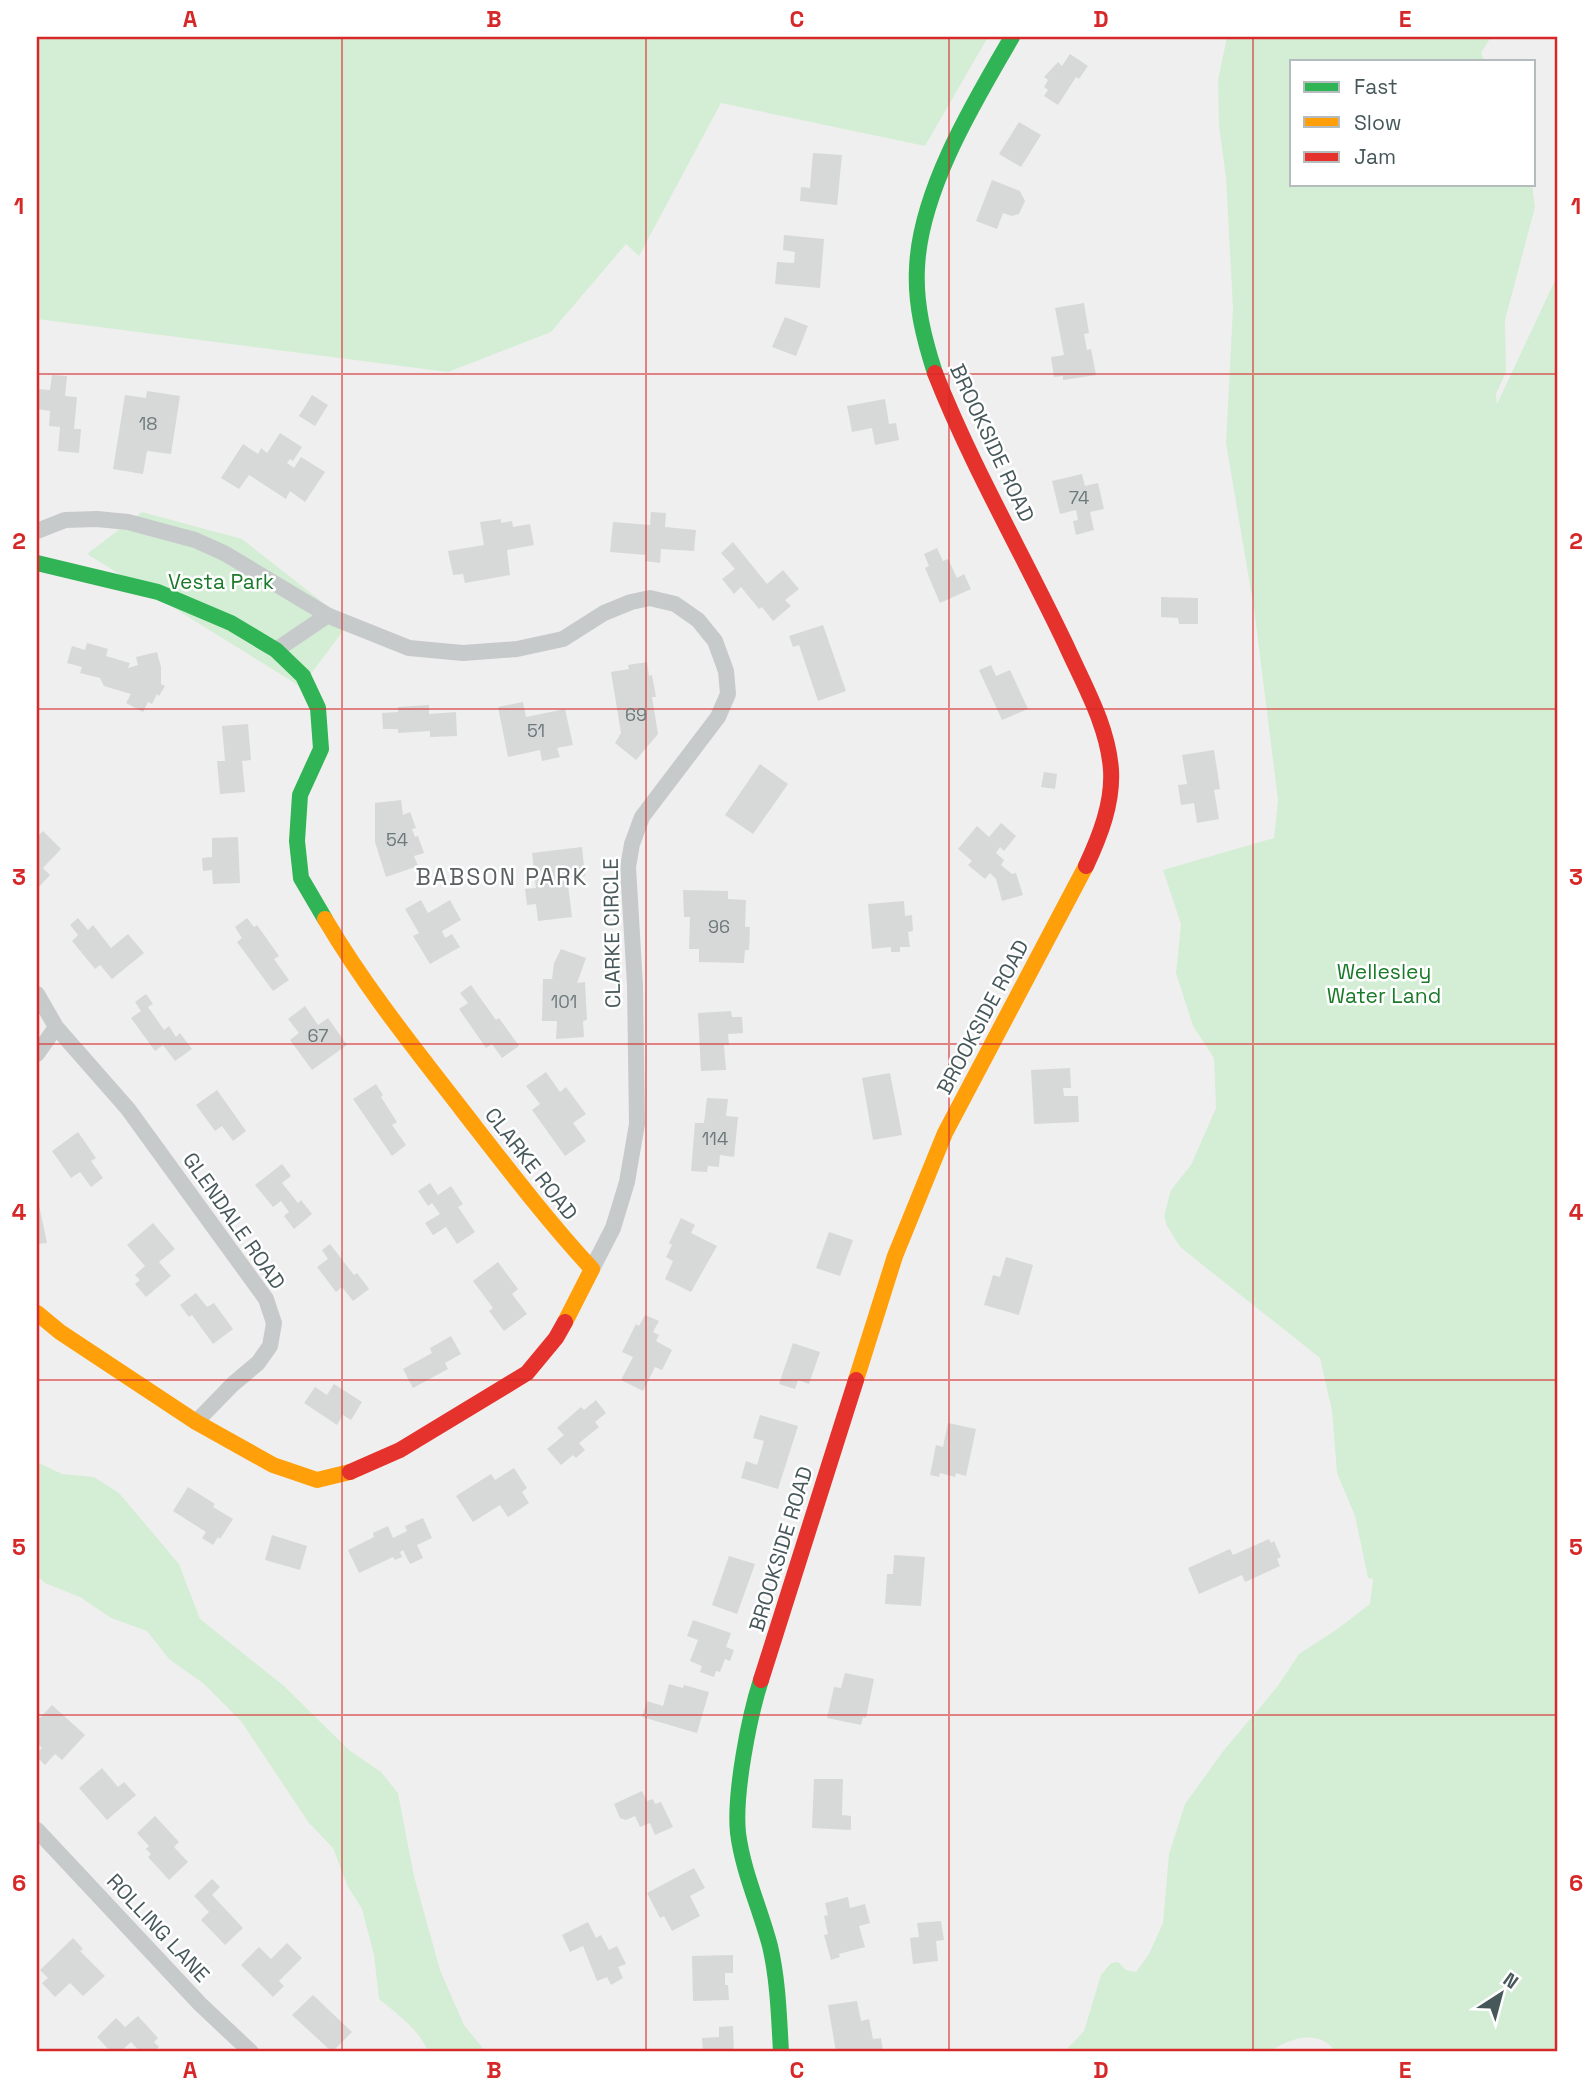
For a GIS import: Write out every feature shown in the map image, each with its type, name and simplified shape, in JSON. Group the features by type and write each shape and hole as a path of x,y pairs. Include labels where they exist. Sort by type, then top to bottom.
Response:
{"street":[{"name":"BROOKSIDE ROAD","path":"781,2052 778,1997 770,1947 748,1878 738,1832 739,1787 757,1691 899,1244 944,1133 1087,864 1110,800 1111,767 1095,708 1048,605 951,412 924,340 918,308 917,267 921,232 932,199 956,138 1012,37"},
{"name":"CLARKE CIRCLE","path":"37,531 65,520 97,519 128,522 195,540 225,553 328,615 409,648 463,653 517,649 563,639 604,613 650,598 675,604 698,620 715,641 726,671 728,694 718,717 642,817 632,844 628,867 635,985 637,1124 627,1182 613,1228 592,1269"},
{"name":"CLARKE ROAD","path":"37,563 158,592 231,623 276,650 303,676 318,708 321,749 300,795 297,841 301,878 349,960 557,1231 592,1269"},
{"path":"276,650 328,615"},
{"name":"GLENDALE ROAD","path":"37,994 56,1027 128,1109 266,1299 274,1323 270,1346 258,1363 196,1422"},
{"path":"37,1054 56,1027"},
{"path":"37,1313 60,1332 196,1422 274,1465 317,1480 353,1471 400,1450 527,1373 556,1338 592,1269"},
{"name":"ROLLING LANE","path":"37,1830 200,2004 251,2052"}],"green space":[{"path":"37,37 988,37 925,146 721,103 639,256 626,244 551,332 448,372 37,319"},
{"name":"Wellesley Water Land","path":"1227,37 1491,37 1481,53 1484,60 1290,60 1290,186 1532,186 1535,207 1505,320 1506,372 1496,394 1497,404 1558,274 1558,2052 1336,2052 1321,2040 1304,2038 1269,2052 1064,2052 1084,2031 1101,1975 1111,1963 1118,1962 1126,1970 1136,1972 1149,1954 1163,1923 1169,1854 1185,1804 1224,1750 1277,1687 1299,1654 1370,1604 1373,1579 1368,1578 1355,1516 1337,1473 1332,1411 1320,1358 1180,1247 1164,1216 1171,1190 1191,1165 1216,1108 1214,1058 1193,1026 1176,973 1181,924 1163,870 1274,838 1278,800 1254,609 1226,443 1233,308 1218,80"},
{"name":"Vesta Park","path":"142,512 242,539 349,623 301,687 87,554"},
{"path":"37,1462 62,1474 94,1477 119,1493 179,1564 200,1619 284,1686 349,1750 381,1772 398,1793 414,1876 440,1970 464,2025 486,2052 428,2052 414,2030 379,1999 374,1955 362,1909 347,1885 333,1848 309,1823 241,1721 204,1684 169,1659 147,1631 111,1618 80,1597 45,1583 37,1576"}],"building":[{"path":"1070,54 1088,66 1079,79 1076,77 1058,105 1044,96 1048,90 1044,87 1048,80 1044,77 1058,62 1062,66"},
{"path":"1019,122 1041,135 1021,167 999,154"},
{"path":"813,153 842,155 837,205 800,201 801,187 810,188"},
{"path":"992,180 1020,191 1025,201 1019,214 1012,216 1003,213 997,229 976,221"},
{"path":"784,235 824,239 820,288 775,284 777,262 794,263 795,252 783,250"},
{"path":"1084,303 1089,333 1084,334 1087,350 1091,349 1096,375 1063,380 1063,376 1054,377 1051,357 1064,355 1055,308"},
{"path":"785,317 808,326 796,356 772,347"},
{"path":"52,375 67,376 65,396 77,397 74,429 81,429 79,453 58,451 60,427 49,426 50,411 37,409 37,389 50,390"},
{"path":"147,391 180,396 171,454 147,451 143,474 113,469 125,395 146,398"},
{"path":"312,395 328,405 315,426 299,416"},
{"path":"885,399 889,424 896,423 899,440 875,445 872,428 852,432 847,406"},
{"path":"280,433 302,447 293,461 290,459 287,463 294,468 301,457 325,472 305,502 290,491 286,499 249,475 239,489 221,478 243,444 258,454 261,448 267,453"},
{"path":"1082,474 1085,486 1098,483 1104,509 1090,512 1094,530 1076,535 1073,521 1078,520 1076,510 1060,514 1052,481"},
{"path":"651,512 666,513 665,527 696,530 694,551 661,549 660,563 645,561 646,555 610,552 613,522 650,525"},
{"path":"501,519 501,523 512,521 513,527 530,524 534,545 507,550 510,575 465,583 463,574 453,575 448,551 484,545 480,522"},
{"path":"733,542 767,584 783,570 799,589 785,600 791,606 773,621 741,587 734,594 722,579 735,569 721,553"},
{"path":"937,548 943,561 948,559 957,578 964,574 971,589 940,603 925,568 929,566 924,554"},
{"path":"1161,597 1198,598 1198,624 1179,624 1178,618 1161,617"},
{"path":"823,625 846,691 818,701 799,645 793,647 789,636"},
{"path":"87,643 108,649 106,656 130,663 128,668 138,665 136,657 157,652 161,667 161,684 165,686 159,696 157,694 152,704 148,702 143,712 126,703 131,694 104,686 100,678 80,673 82,667 67,663 72,646 85,650"},
{"path":"647,662 656,697 652,697 658,734 636,760 615,743 621,733 611,672 629,669 628,665"},
{"path":"991,665 996,676 1010,670 1028,709 1002,720 979,670"},
{"path":"523,702 526,717 565,709 573,745 557,748 560,757 542,761 540,750 508,757 498,707"},
{"path":"429,705 429,714 456,712 457,736 430,737 430,731 398,733 398,729 383,729 382,713 398,712 398,707"},
{"path":"248,724 251,760 242,761 245,792 220,794 217,761 225,761 222,726"},
{"path":"1214,750 1220,789 1214,790 1219,819 1197,823 1194,803 1181,805 1178,785 1187,784 1182,755"},
{"path":"760,764 788,784 753,834 725,815"},
{"path":"1044,772 1057,774 1055,789 1041,787"},
{"path":"401,800 403,815 410,812 416,828 412,829 415,837 418,836 424,853 414,856 418,866 386,877 375,842 375,803"},
{"path":"1001,823 1016,836 1004,851 1000,847 996,853 1004,860 1001,865 1012,874 1016,873 1023,895 1002,901 996,879 990,873 985,879 968,865 972,861 958,849 977,826 989,837"},
{"path":"43,831 61,849 43,868 50,875 37,889 37,837"},
{"path":"238,837 240,883 213,884 212,870 203,871 202,858 212,857 212,838"},
{"path":"582,847 585,876 567,877 572,917 538,921 536,904 527,905 525,889 536,888 532,853"},
{"path":"683,890 728,891 728,899 746,900 745,927 750,927 749,950 745,950 744,963 699,962 699,949 689,949 690,917 684,917"},
{"path":"421,900 428,913 450,900 461,920 442,931 445,938 452,934 460,947 430,964 413,936 419,933 405,909"},
{"path":"904,901 905,916 912,915 913,931 908,932 910,947 900,947 900,952 891,952 891,947 872,949 868,904"},
{"path":"78,918 88,930 93,925 111,948 128,934 144,953 112,979 100,965 95,969 72,941 78,935 70,925"},
{"path":"247,918 254,927 257,925 279,956 274,959 289,980 273,991 237,942 242,938 235,927"},
{"path":"561,949 586,958 577,983 585,982 587,1020 583,1021 584,1037 556,1039 557,1021 542,1021 543,979 552,979 554,963"},
{"path":"471,985 519,1046 502,1058 492,1044 486,1048 459,1009 468,1003 460,993"},
{"path":"146,994 153,1004 148,1007 164,1030 169,1026 176,1037 180,1033 192,1049 175,1061 163,1045 155,1051 131,1018 141,1011 135,1002"},
{"path":"305,1006 318,1025 328,1018 347,1045 312,1070 290,1040 299,1033 288,1019"},
{"path":"731,1011 732,1017 742,1017 743,1033 728,1034 729,1045 724,1045 726,1070 701,1071 698,1013"},
{"path":"1070,1068 1071,1088 1063,1088 1064,1096 1078,1096 1079,1122 1034,1124 1031,1070"},
{"path":"546,1072 560,1092 566,1087 586,1114 573,1123 586,1141 565,1156 532,1110 540,1104 526,1086"},
{"path":"890,1073 902,1135 873,1140 862,1078"},
{"path":"376,1084 397,1122 392,1125 406,1145 392,1156 353,1099"},
{"path":"217,1090 246,1131 233,1141 222,1126 215,1131 196,1105"},
{"path":"707,1098 728,1099 726,1116 738,1117 734,1157 720,1155 719,1167 708,1166 707,1172 691,1171 695,1123 704,1123"},
{"path":"78,1132 96,1158 91,1161 103,1178 91,1187 80,1172 71,1178 52,1151"},
{"path":"282,1164 291,1176 282,1183 298,1203 301,1200 312,1214 294,1229 284,1216 289,1212 281,1201 273,1207 255,1185"},
{"path":"430,1183 438,1195 451,1186 463,1204 458,1207 475,1232 457,1244 446,1227 433,1235 425,1223 440,1214 432,1203 428,1206 418,1191"},
{"path":"37,1196 47,1243 37,1244"},
{"path":"681,1218 695,1225 691,1233 717,1246 691,1292 665,1279 673,1261 666,1257 672,1245 669,1243"},
{"path":"153,1223 175,1249 159,1262 171,1276 146,1297 135,1284 140,1280 135,1275 145,1266 127,1245"},
{"path":"829,1232 853,1240 840,1276 816,1268"},
{"path":"330,1244 354,1275 357,1273 369,1289 353,1301 342,1287 336,1292 317,1267 328,1259 322,1250"},
{"path":"1006,1257 1033,1265 1019,1315 984,1305 993,1275 1000,1277"},
{"path":"498,1262 518,1289 512,1294 527,1314 504,1331 489,1311 493,1308 473,1281"},
{"path":"196,1293 207,1307 214,1303 233,1329 213,1344 192,1315 189,1317 180,1305"},
{"path":"645,1315 659,1321 653,1332 659,1335 656,1341 672,1350 662,1370 655,1367 643,1391 621,1380 633,1357 622,1352 636,1324 639,1326"},
{"path":"451,1336 461,1354 445,1363 448,1369 413,1388 403,1369 432,1353 430,1348"},
{"path":"793,1343 820,1352 809,1384 798,1380 795,1389 779,1384"},
{"path":"334,1384 362,1402 351,1420 343,1415 337,1425 304,1403 315,1387 327,1395"},
{"path":"596,1400 606,1413 595,1422 599,1427 579,1443 585,1450 576,1458 573,1455 561,1465 547,1449 564,1435 557,1428 581,1407 584,1410"},
{"path":"760,1415 798,1426 778,1489 741,1478 746,1461 757,1465 764,1441 753,1438"},
{"path":"948,1423 976,1429 966,1476 956,1473 955,1477 940,1473 939,1477 930,1475 936,1445 943,1447"},
{"path":"514,1468 527,1488 522,1492 529,1503 508,1517 500,1505 473,1522 456,1496 491,1474 495,1480"},
{"path":"188,1487 233,1519 213,1545 202,1538 206,1532 173,1511"},
{"path":"423,1518 432,1538 417,1545 423,1558 410,1564 403,1550 400,1552 402,1557 395,1560 393,1557 359,1573 348,1550 374,1537 373,1533 388,1526 393,1538 407,1531 405,1526"},
{"path":"272,1535 307,1546 300,1570 265,1560"},
{"path":"1269,1539 1271,1543 1274,1541 1281,1557 1277,1559 1280,1566 1245,1582 1242,1575 1199,1594 1188,1568 1230,1549 1233,1555"},
{"path":"894,1555 925,1557 921,1606 885,1604 887,1574 893,1574"},
{"path":"729,1556 755,1564 737,1614 712,1605"},
{"path":"693,1620 731,1633 726,1647 734,1650 730,1661 725,1659 720,1672 716,1671 714,1677 700,1672 702,1666 690,1661 698,1640 687,1636"},
{"path":"845,1673 874,1679 866,1718 863,1717 861,1725 827,1718 834,1687 841,1688"},
{"path":"669,1684 709,1692 697,1733 642,1717 647,1701 663,1706"},
{"path":"52,1705 85,1735 62,1760 55,1754 45,1765 37,1757 42,1748 37,1743 37,1721"},
{"path":"102,1768 118,1787 124,1782 136,1795 107,1820 79,1788"},
{"path":"814,1779 843,1779 842,1815 851,1816 851,1830 812,1828"},
{"path":"642,1791 647,1801 653,1799 655,1804 661,1802 673,1827 655,1835 650,1823 640,1827 635,1816 626,1820 620,1818 614,1804"},
{"path":"155,1816 179,1842 174,1847 188,1862 169,1880 148,1857 151,1854 146,1849 149,1846 137,1833"},
{"path":"694,1868 705,1888 690,1896 700,1916 672,1931 664,1916 660,1918 647,1893"},
{"path":"212,1879 220,1887 212,1895 243,1928 225,1945 201,1920 209,1912 194,1896"},
{"path":"848,1897 850,1908 865,1904 870,1923 859,1926 865,1947 839,1954 840,1957 831,1960 824,1935 828,1934 824,1916 828,1915 825,1903"},
{"path":"941,1921 944,1940 936,1941 938,1961 913,1964 910,1938 919,1937 917,1923"},
{"path":"588,1922 596,1938 601,1935 609,1950 617,1946 626,1964 618,1967 623,1978 611,1985 607,1977 597,1981 583,1946 570,1952 562,1935"},
{"path":"73,1938 83,1949 80,1951 105,1976 83,1996 70,1983 55,1997 42,1983 48,1978 40,1970"},
{"path":"287,1943 302,1958 279,1981 284,1986 273,1997 241,1965 259,1947 271,1959"},
{"path":"733,1955 733,1973 725,1973 729,2000 693,2001 692,1956"},
{"path":"313,1995 352,2032 332,2052 292,2015"},
{"path":"857,2001 861,2021 869,2019 873,2039 881,2038 883,2052 836,2052 828,2005"},
{"path":"138,2016 158,2038 154,2042 159,2047 153,2052 147,2049 140,2052 131,2042 120,2052 111,2052 97,2037 116,2018 125,2027"},
{"path":"733,2026 734,2052 703,2052 702,2038 719,2037 719,2027"}],"traffic: fast":[{"path":"935,373 917,295 920,239 938,178 951,148 1012,37"},
{"path":"37,563 158,592 231,623 276,650 303,676 318,708 321,749 300,795 297,841 301,878 325,919"},
{"path":"761,1680 744,1756 737,1817 744,1862 773,1959 781,2052"}],"traffic: slow":[{"path":"856,1380 895,1256 945,1133 1086,866"},
{"path":"325,919 409,1041 526,1192 592,1269 565,1322"},
{"path":"37,1313 60,1332 196,1422 273,1465 317,1480 350,1472"}],"traffic: jam":[{"path":"935,373 965,442 1050,611 1087,691 1105,738 1111,770 1110,795 1101,831 1086,866"},
{"path":"350,1472 400,1450 527,1373 556,1338 565,1322"},
{"path":"761,1680 856,1380"}],"district":[{"name":"BABSON PARK","path":"502,877"}]}
